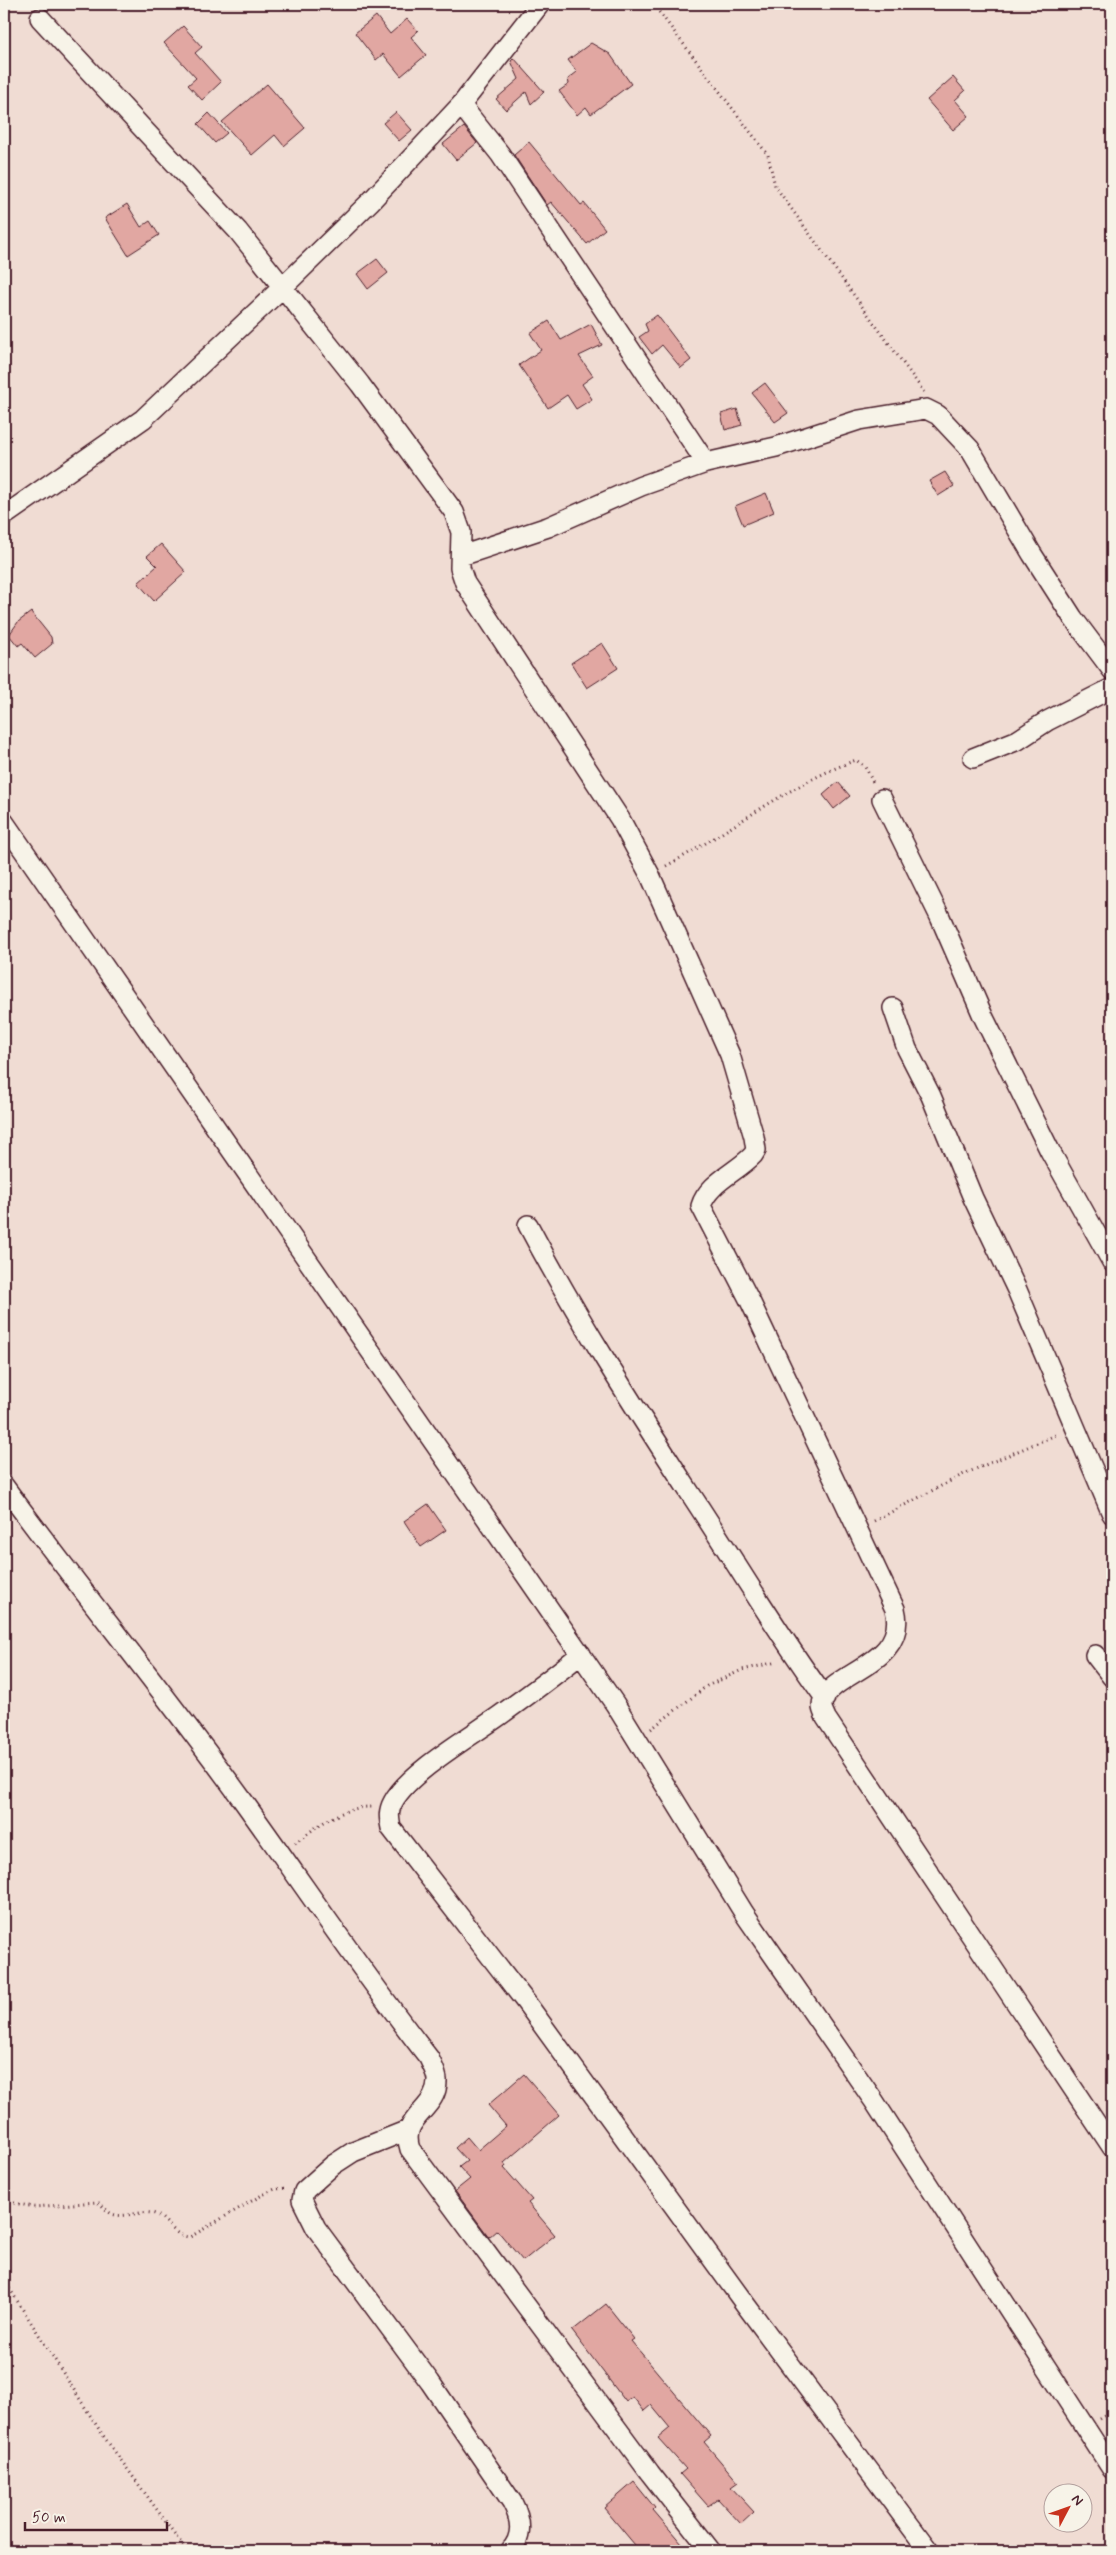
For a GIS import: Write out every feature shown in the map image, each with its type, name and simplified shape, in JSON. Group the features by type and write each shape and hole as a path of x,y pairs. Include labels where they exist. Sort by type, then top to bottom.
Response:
{"street":[{"path":"4,516 143,419 284,286 370,202 460,105 540,4"},
{"path":"40,18 238,231 284,286 366,392 454,512 461,532 460,568 464,583 620,819 650,875 730,1055 754,1137 756,1150 753,1155 711,1189 703,1197 700,1206 750,1301 895,1609 899,1623 896,1636 887,1648 833,1688 825,1698 822,1707 826,1718 1112,2147"},
{"path":"460,105 500,154 706,463"},
{"path":"461,556 548,527 641,486 706,463 776,447 859,420 915,409 926,409 936,414 970,449 1032,554 1074,618 1112,670"},
{"path":"973,758 1018,740 1047,721 1112,688"},
{"path":"882,799 940,917 983,1016 1050,1151 1112,1262"},
{"path":"4,822 581,1654 744,1913 874,2101 1112,2468"},
{"path":"893,1008 907,1049 931,1096 973,1198 1017,1290 1112,1514"},
{"path":"528,1225 565,1296 608,1368 799,1662 825,1698"},
{"path":"4,1486 64,1568 150,1676 429,2058 437,2079 435,2094 408,2130 407,2140 410,2148 650,2473 711,2551"},
{"path":"581,1654 538,1689 429,1766 404,1787 392,1802 388,1816 391,1828 525,2001 929,2551"},
{"path":"1095,1655 1112,1677"},
{"path":"408,2130 353,2152 333,2165 304,2191 302,2200 316,2228 430,2382 512,2502 520,2516 521,2528 519,2537 510,2551"}],"path":[{"path":"653,4 768,155 775,186 933,405 936,414"},
{"path":"650,875 683,857 800,785 830,769 856,760 864,767 882,799"},
{"path":"857,1527 878,1520 964,1474 1076,1427"},
{"path":"636,1740 707,1686 727,1676 742,1670 759,1668 767,1662 799,1662"},
{"path":"280,1853 308,1833 351,1809 360,1807 390,1809"},
{"path":"4,2201 34,2206 97,2202 111,2213 121,2216 136,2213 155,2214 174,2232 182,2237 190,2237 275,2189 304,2191"},
{"path":"4,2280 82,2405 187,2551"}],"building":[{"path":"376,16 390,34 407,19 418,31 411,37 426,55 401,76 383,54 376,60 355,33"},
{"path":"183,26 202,47 195,53 221,82 202,100 188,85 196,78 164,43"},
{"path":"591,43 610,54 631,84 591,114 586,107 577,115 559,91 569,84 568,79 577,72 568,60"},
{"path":"514,58 544,92 531,104 526,92 506,110 496,99 519,79 511,61"},
{"path":"953,77 965,91 955,100 969,116 953,130 927,100"},
{"path":"267,84 305,128 284,146 275,135 252,155 222,122"},
{"path":"396,112 412,130 399,141 383,123"},
{"path":"209,113 227,133 215,143 198,124"},
{"path":"464,127 477,143 456,160 443,144"},
{"path":"529,142 581,205 584,203 605,229 587,244 551,202 547,205 514,155"},
{"path":"127,204 141,227 150,221 159,235 128,255 105,218"},
{"path":"377,259 388,273 368,289 357,274"},
{"path":"657,315 691,360 681,368 662,345 652,354 639,337 648,331 645,324"},
{"path":"549,321 561,340 591,324 602,345 579,356 593,376 582,384 592,399 576,409 567,395 548,408 519,365 541,350 530,333"},
{"path":"765,383 788,413 775,422 752,393"},
{"path":"737,409 742,425 725,430 721,414"},
{"path":"945,472 954,486 938,496 929,481"},
{"path":"766,493 774,512 743,525 735,506"},
{"path":"161,544 186,572 154,601 138,583 157,566 147,556"},
{"path":"31,612 51,637 52,644 35,658 22,643 18,646 9,635 18,622"},
{"path":"602,643 618,668 587,688 571,663"},
{"path":"838,782 850,796 834,809 823,795"},
{"path":"428,1504 446,1530 421,1547 404,1521"},
{"path":"524,2074 559,2115 504,2163 506,2166 504,2168 532,2200 528,2203 555,2235 523,2261 497,2230 489,2237 455,2191 470,2179 459,2167 467,2161 455,2148 467,2137 478,2150 506,2126 488,2105"},
{"path":"606,2304 634,2339 631,2341 711,2436 704,2442 738,2482 731,2487 754,2512 741,2524 718,2499 708,2506 680,2474 686,2469 658,2438 670,2428 651,2405 644,2411 633,2397 626,2402 572,2331"},
{"path":"634,2482 655,2508 653,2510 688,2551 640,2551 604,2508"}]}
